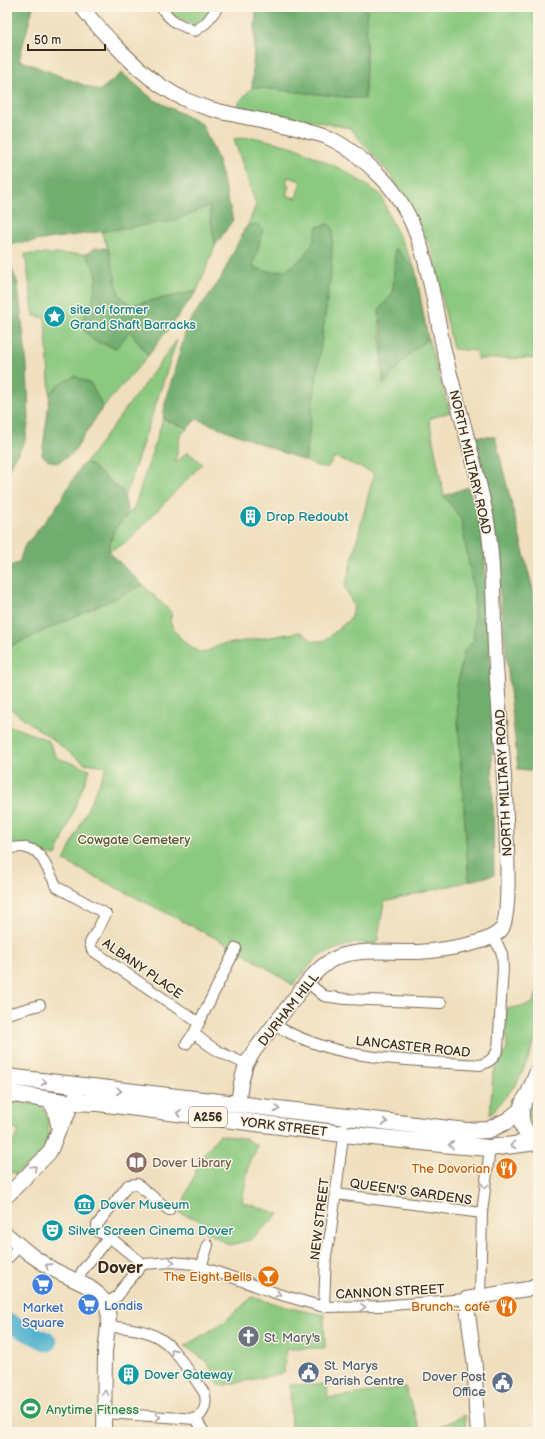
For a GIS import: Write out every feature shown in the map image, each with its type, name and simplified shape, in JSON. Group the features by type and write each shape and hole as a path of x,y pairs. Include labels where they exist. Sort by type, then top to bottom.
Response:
{"main road":[{"name":"YORK STREET","path":"7,1077 466,1131 488,1130 507,1121 523,1104 532,1091 538,1087"},
{"name":"YORK STREET","path":"7,1093 343,1134 452,1145 490,1148 537,1142"},
{"path":"523,1104 521,1118 522,1126 526,1133 537,1142"}],"street":[{"name":"NORTH MILITARY ROAD","path":"82,7 89,18 134,65 169,92 191,102 217,111 276,122 328,138 358,156 384,180 405,208 427,266 444,350 487,518 493,584 495,649 504,780 508,872 506,917 504,926 492,937"},
{"path":"161,7 168,18 178,25 195,31 206,23 218,7"},
{"name":"ALBANY PLACE","path":"7,850 9,848 23,847 36,851 43,860 57,887 106,914 90,943 92,950 199,1023"},
{"name":"DURHAM HILL","path":"238,1104 246,1064 254,1051 307,982 327,962 340,956 372,952 420,952 447,949 492,937"},
{"name":"LANCASTER ROAD","path":"275,1025 290,1034 321,1045 361,1056 480,1066 489,1062 495,1056 498,1049 503,968 502,954 492,937"},
{"path":"186,1044 194,1033 236,948"},
{"path":"307,982 324,996 345,999 441,1003"},
{"path":"7,1014 40,1006"},
{"path":"194,1033 206,1045 222,1054 246,1064"},
{"path":"523,1104 538,1069"},
{"path":"7,1196 49,1153 59,1129 67,1116 72,1102 81,1086"},
{"path":"49,1099 56,1111 59,1129"},
{"name":"NEW STREET","path":"324,1307 326,1256 346,1117"},
{"path":"478,1432 473,1298 490,1148"},
{"path":"169,1210 137,1184 128,1185 97,1225 97,1232 108,1237 142,1264 172,1262 193,1264 201,1267 208,1245"},
{"name":"QUEEN'S GARDENS","path":"336,1194 482,1213"},
{"path":"7,1235 52,1269 98,1293 107,1306 108,1327 105,1352 104,1432"},
{"path":"78,1282 82,1271 108,1237"},
{"path":"7,1260 20,1246"},
{"path":"107,1306 118,1296 142,1264"},
{"name":"CANNON STREET","path":"201,1267 278,1294 324,1307 380,1306 473,1298"},
{"path":"473,1298 527,1289 538,1284"},
{"path":"105,1413 196,1419 203,1414 206,1403 204,1394 173,1349 160,1338 149,1333 129,1328 108,1327"},
{"path":"196,1419 204,1432"}],"green space":[{"path":"7,7 33,7 19,60 99,91 122,73 153,99 202,124 218,160 233,220 215,246 209,206 174,221 7,245"},
{"path":"165,7 214,7 195,25 179,18"},
{"path":"256,7 367,7 365,99 252,87"},
{"path":"367,7 538,7 538,358 477,359 477,351 453,349 432,249 391,176 350,128 236,106 252,87 365,99"},
{"name":"Cowgate Cemetery","path":"253,137 294,147 345,171 381,195 390,218 415,268 395,248 393,293 379,310 383,383 413,350 428,339 450,412 429,419 444,496 461,519 474,593 474,640 464,651 456,692 469,881 384,902 377,944 354,943 319,955 293,985 239,950 64,861 107,766 84,763 7,706 7,648 143,585 172,613 170,622 180,637 192,648 203,653 220,645 301,632 313,641 324,641 350,619 354,607 345,587 374,473 335,457 327,468 305,461 331,272 317,227 314,241 303,258 287,270 276,272 264,271 234,259 256,205 234,139","holes":["288,177 301,181 296,198 286,195 289,186 286,184"]},
{"path":"209,206 215,246 197,291 131,305 119,295 108,248 101,231 174,221"},
{"path":"256,224 260,225 263,230 253,266 261,270 269,271 284,270 297,263 312,243 317,227 328,224 333,228 331,272 305,461 197,419 188,428 163,419 165,403 188,323 220,280 245,228"},
{"path":"95,248 108,248 119,295 131,305 197,291 148,356 130,331 116,348 94,341 79,324 92,304 97,274 86,254"},
{"path":"395,248 415,268 428,339 413,350 383,384 382,331 379,310 393,293"},
{"path":"25,254 86,254 97,274 92,304 130,329 148,356 103,407 91,384 58,385 50,394 45,318 34,316"},
{"path":"7,260 18,284 27,367 29,419 25,441 7,472 7,326 9,319 7,315"},
{"path":"177,340 126,494 86,462"},
{"path":"75,376 91,384 103,407 72,454 57,463 48,460 42,455 50,394 58,385"},
{"path":"163,419 188,428 180,436 175,463 188,452 202,464 128,541 108,552 114,529 134,508"},
{"path":"473,436 495,437 533,590 538,646 538,771 518,769 493,527"},
{"path":"86,462 124,494 128,514 114,530 108,551 143,585 7,648 7,567 19,563 24,547 55,509 81,466"},
{"path":"468,487 475,506 484,543 491,674 494,875 469,881 456,692 464,651 474,640 474,593 461,519 444,496"},
{"path":"7,725 48,740 57,758 90,769 56,856 7,846"},
{"path":"538,990 538,1032 529,1057 517,1083 490,1115 493,1072 507,1049 506,1009 532,1004"},
{"path":"538,1094 538,1134 529,1123 527,1111"},
{"path":"11,1099 42,1106 48,1126 47,1140 41,1152 34,1160 16,1174 7,1170 10,1161 7,1159 7,1148 19,1132 7,1124 7,1106"},
{"path":"219,1135 243,1138 257,1145 255,1153 250,1159 242,1202 279,1214 250,1240 230,1245 206,1232 206,1222 179,1213 201,1158"},
{"path":"252,1297 290,1308 324,1315 325,1348 286,1349 284,1373 220,1386 208,1363 185,1346 224,1322"},
{"path":"327,1384 328,1398 405,1387 421,1432 291,1432 290,1385"},
{"path":"465,1415 466,1432 428,1432"}],"waterway":[{"path":"7,1322 48,1342"}],"place":[{"name":"site of former Grand Shaft Barracks","path":"54,316"},
{"name":"Drop Redoubt","path":"250,516"},
{"name":"Dover Library","path":"137,1162"},
{"name":"The Dovorian","path":"506,1168"},
{"name":"Dover Museum","path":"85,1204"},
{"name":"Silver Screen Cinema Dover","path":"53,1230"},
{"name":"The Eight Bells","path":"268,1276"},
{"name":"Market Square","path":"43,1285"},
{"name":"Londis","path":"89,1305"},
{"name":"Brunch... café","path":"506,1306"},
{"name":"St. Mary's","path":"249,1337"},
{"name":"St. Marys Parish Centre","path":"308,1372"},
{"name":"Dover Gateway","path":"129,1374"},
{"name":"Dover Post Office","path":"502,1383"},
{"name":"Anytime Fitness","path":"30,1409"}],"district":[{"name":"Dover","path":"120,1267"}]}
